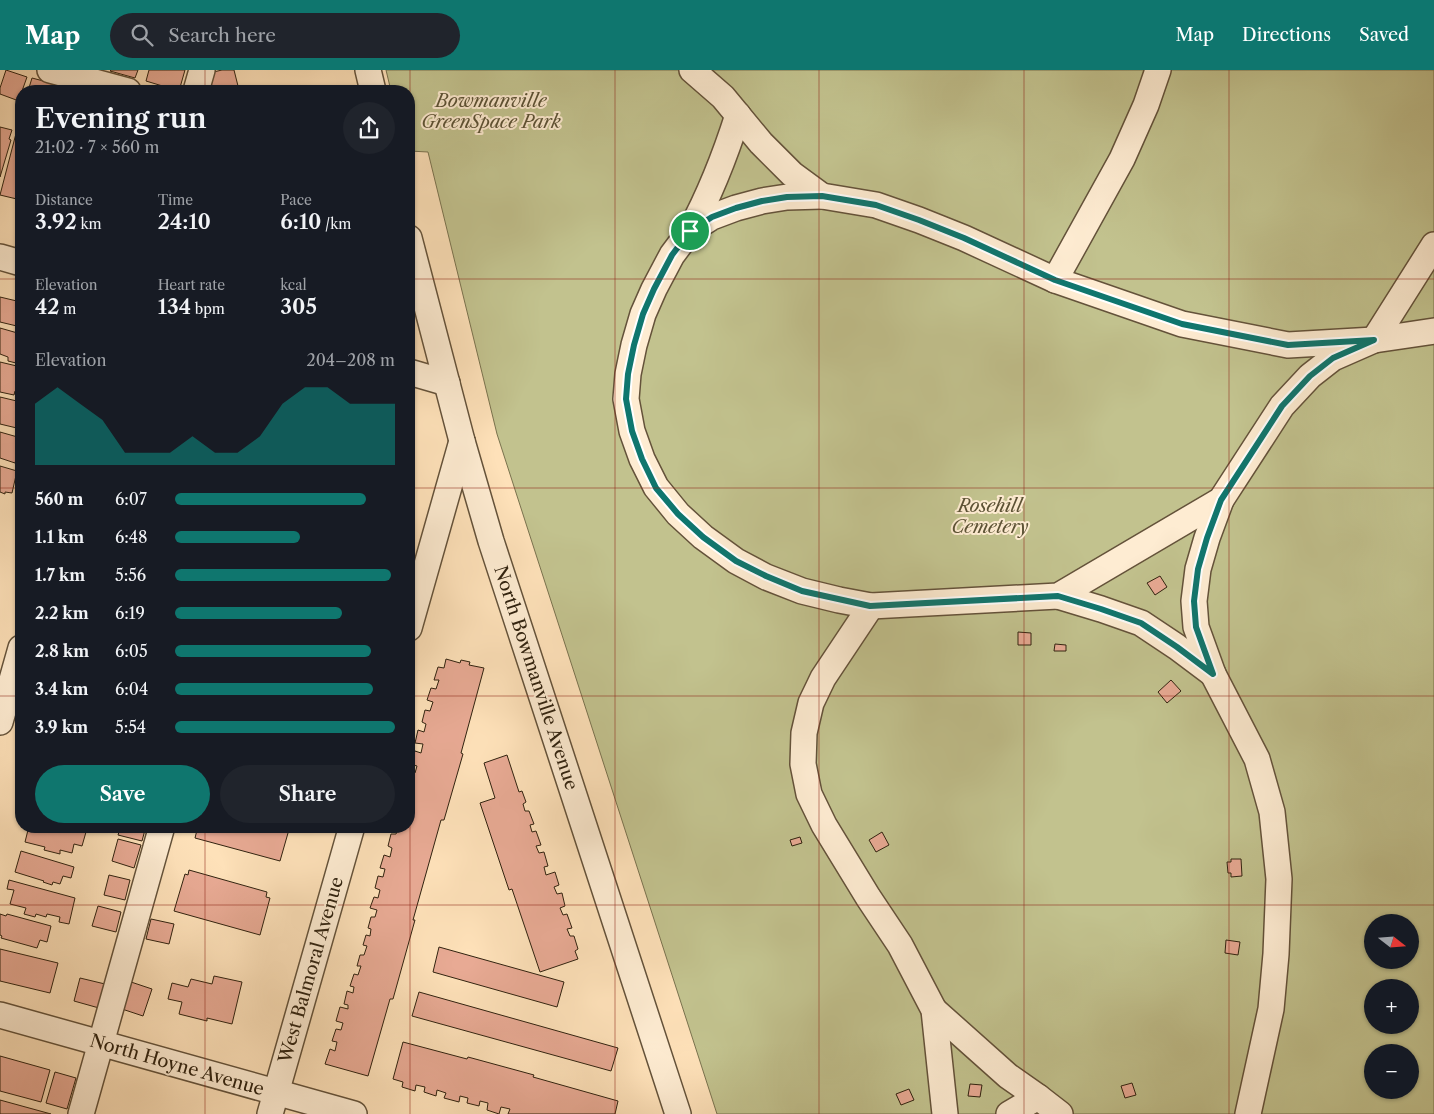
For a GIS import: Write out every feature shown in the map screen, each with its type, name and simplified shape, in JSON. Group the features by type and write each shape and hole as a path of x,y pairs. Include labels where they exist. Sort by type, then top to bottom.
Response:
{"street":[{"path":"50,70 106,85"},
{"path":"198,85 202,70"},
{"path":"368,70 372,85"},
{"path":"692,70 723,97 761,142 792,174 822,196"},
{"path":"1055,280 1122,159 1146,105 1158,70"},
{"path":"738,115 725,155 707,199 690,231 672,255 643,314 628,374 626,399 632,431 642,459 656,488 678,514 703,537 736,561 802,591 870,606 1058,596 1141,623 1213,674"},
{"path":"690,231 712,217 762,201 787,197 822,196 876,205 919,220 964,238 1055,280 1182,324 1288,345 1374,340 1434,331"},
{"path":"1248,1114 1270,1009 1276,954 1279,878 1272,812 1257,759 1213,674 1196,627 1194,601 1198,569 1221,500 1282,406 1310,376 1333,358 1374,340 1434,245"},
{"path":"0,257 15,261"},
{"name":"North Bowmanville Avenue","path":"415,261 462,441 491,540 678,1114"},
{"path":"415,374 447,383"},
{"path":"415,607 462,441"},
{"path":"1058,596 1221,500"},
{"path":"870,606 823,678 811,703 804,733 803,764 810,794 824,825 900,945 934,1010 1008,1076 1060,1114"},
{"path":"0,722 15,669"},
{"path":"81,1114 160,833"},
{"name":"West Balmoral Avenue","path":"273,1103 350,833"},
{"path":"934,1010 945,1114"},
{"name":"North Hoyne Avenue","path":"0,1015 101,1043 273,1103 354,1114"},
{"path":"1009,1114 1038,1097"}],"green space":[{"name":"Rosehill Cemetery","path":"386,70 1434,70 1434,1114 717,1114 497,434 428,152 415,151 415,85 390,85"}],"building":[{"path":"6,70 27,77 24,85 15,85 15,100 0,94"},
{"path":"111,70 138,70 135,78"},
{"path":"149,70 185,70 181,85 159,85 146,81"},
{"path":"234,70 238,85 212,85 209,73"},
{"path":"32,78 55,84 55,85 30,85"},
{"path":"0,127 12,130 9,139 11,140 0,177"},
{"path":"15,137 15,199 0,195"},
{"path":"0,297 15,301 15,326 0,322"},
{"path":"0,328 15,332 15,363 8,361 8,357 0,354"},
{"path":"0,362 15,366 14,395 0,392"},
{"path":"0,397 15,401 15,428 0,424"},
{"path":"0,432 15,436 15,463 0,458"},
{"path":"0,466 15,470 12,493 5,492 5,494 0,492"},
{"path":"1160,576 1167,587 1155,595 1147,583"},
{"path":"1018,632 1031,633 1031,645 1018,645"},
{"path":"1055,644 1066,645 1066,651 1054,651"},
{"path":"446,659 460,663 461,660 470,662 469,665 484,668 461,753 463,754 444,820 441,820 393,999 390,999 368,1076 325,1064 330,1049 335,1051 337,1042 332,1041 336,1029 341,1030 343,1023 336,1021 340,1007 348,1009 348,1005 344,1004 347,991 353,993 354,987 350,986 354,974 358,975 361,966 357,966 360,955 364,955 367,946 363,945 366,935 370,936 371,929 368,928 371,917 375,917 377,910 370,908 374,897 378,898 380,890 375,888 378,876 383,877 385,869 380,868 384,855 390,857 392,848 388,846 391,834 415,833 415,773 417,766 415,765 415,751 421,753 423,744 415,743 418,730 424,732 426,724 422,722 425,710 430,711 433,702 427,700 431,688 436,689 439,680 434,680 438,667 444,668"},
{"path":"1171,680 1181,691 1167,703 1158,692"},
{"path":"507,755 519,792 522,791 526,802 523,804 525,811 529,811 534,824 530,825 532,832 536,831 541,845 536,846 539,853 544,852 548,866 544,867 546,875 555,872 559,885 554,887 557,894 562,893 565,906 560,908 563,915 567,914 572,928 567,929 570,936 574,936 578,949 575,951 578,959 540,972 512,889 509,890 480,803 495,798 484,763"},
{"path":"882,832 889,845 876,852 869,840"},
{"path":"27,833 86,833 82,846 74,844 72,853 60,850 60,854 44,850 45,847 25,842"},
{"path":"119,833 144,833 142,841 118,835"},
{"path":"196,833 288,833 280,861 195,838"},
{"path":"800,837 802,843 792,846 790,840"},
{"path":"118,839 141,845 134,868 112,861"},
{"path":"21,851 74,867 71,878 63,876 60,884 53,882 52,885 15,872"},
{"path":"1231,859 1241,859 1242,876 1231,877 1231,873 1228,873 1227,862 1231,862"},
{"path":"189,870 267,892 266,897 270,898 260,935 174,911 185,874 188,875"},
{"path":"109,875 130,880 125,900 104,895"},
{"path":"9,880 75,898 69,924 59,922 60,917 47,914 46,917 36,914 35,917 24,914 26,908 10,904 14,890 7,889"},
{"path":"98,906 121,912 116,932 92,926"},
{"path":"0,914 6,916 7,914 51,926 47,942 40,940 37,948 1,938"},
{"path":"151,919 174,924 169,944 146,939"},
{"path":"1226,940 1240,942 1238,955 1225,953"},
{"path":"439,947 564,982 557,1007 433,972"},
{"path":"0,949 58,963 50,993 0,981"},
{"path":"214,976 242,982 232,1024 207,1018 207,1021 179,1014 182,1002 168,999 172,983 188,987 191,979 212,984"},
{"path":"80,978 105,984 99,1008 74,1001"},
{"path":"128,981 152,989 143,1016 119,1008"},
{"path":"419,992 618,1048 611,1071 412,1016"},
{"path":"403,1042 534,1075 533,1077 618,1101 615,1114 508,1114 510,1109 501,1107 499,1114 487,1110 488,1103 480,1101 479,1106 467,1103 468,1098 460,1096 459,1102 444,1098 446,1093 437,1090 436,1096 424,1092 425,1087 416,1085 415,1091 402,1087 403,1082 393,1079"},
{"path":"0,1056 50,1070 41,1102 0,1091"},
{"path":"55,1072 76,1078 67,1109 46,1103"},
{"path":"1132,1083 1136,1095 1125,1098 1121,1086"},
{"path":"970,1084 982,1085 980,1097 968,1096"},
{"path":"909,1089 914,1100 901,1105 896,1094"},
{"path":"0,1100 51,1114 0,1114"}],"route":[{"path":"822,196 876,205 919,220 964,238 1055,280 1182,324 1288,345 1374,340 1333,358 1310,376 1282,406 1221,500 1198,569 1194,601 1196,627 1213,674 1141,623 1058,596 870,606 802,591 736,561 703,537 678,514 656,488 642,459 632,431 626,399 628,374 643,314 672,255 690,231 712,217 762,201 787,197 822,196"}],"park label":[{"name":"Bowmanville GreenSpace Park","path":"491,111"}]}
